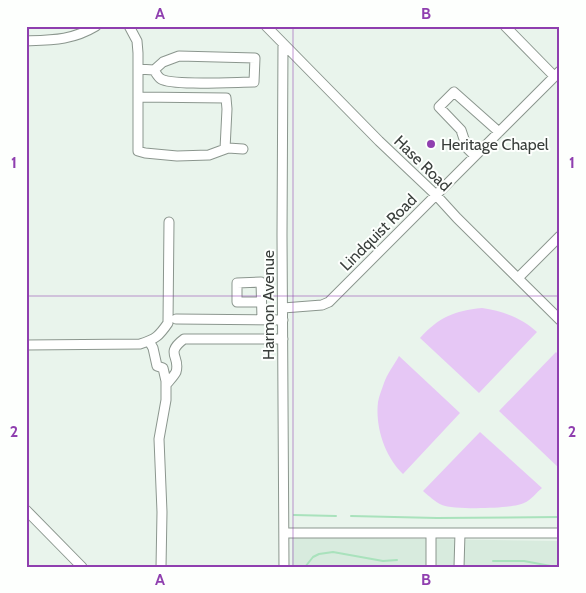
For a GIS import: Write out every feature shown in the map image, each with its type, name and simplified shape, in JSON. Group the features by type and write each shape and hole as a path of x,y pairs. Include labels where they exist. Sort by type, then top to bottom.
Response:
{"street":[{"path":"26,40 70,38 85,33 96,26"},
{"path":"129,26 136,40 138,151 177,156 209,155 228,148 243,149"},
{"name":"Hase Road","path":"266,26 560,320"},
{"path":"505,26 557,74"},
{"name":"Harmon Avenue","path":"283,44 284,567"},
{"path":"138,69 154,70 163,62 179,56 254,58 254,82 172,82 161,79 154,70"},
{"name":"Lindquist Road","path":"283,308 322,305 330,302 557,74"},
{"path":"475,156 467,148 461,130 439,107 454,92 498,132"},
{"path":"138,96 226,98 225,149"},
{"path":"26,345 140,344 152,340 161,333 168,323 170,222"},
{"path":"518,278 560,236"},
{"path":"261,302 262,319"},
{"path":"552,312 560,305"},
{"path":"176,319 283,320"},
{"path":"166,385 176,372 174,350 184,338 283,339"},
{"path":"149,341 153,348 157,366 162,368 166,385 166,400 159,439 162,512 161,567"},
{"path":"26,510 82,567"},
{"path":"284,533 560,533"},
{"path":"431,533 432,567"},
{"path":"459,567 460,534"}],"shaded area":[{"path":"482,308 512,316 537,332 479,393 420,338 434,325 448,316"},
{"path":"556,352 560,356 560,469 499,411"},
{"path":"399,356 460,413 403,474 386,450 377,412 378,400 385,380"},
{"path":"480,432 542,488 529,500 508,507 458,508 442,505 434,501 423,491"},
{"path":"292,537 560,541 560,567 292,567"}],"waterway":[{"path":"294,515 336,516"},
{"path":"351,516 437,518 560,517"},
{"path":"305,567 313,557 333,552 383,561 397,560"},
{"path":"493,561 524,561 556,567"}],"place":[{"name":"Heritage Chapel","path":"431,144"}]}
